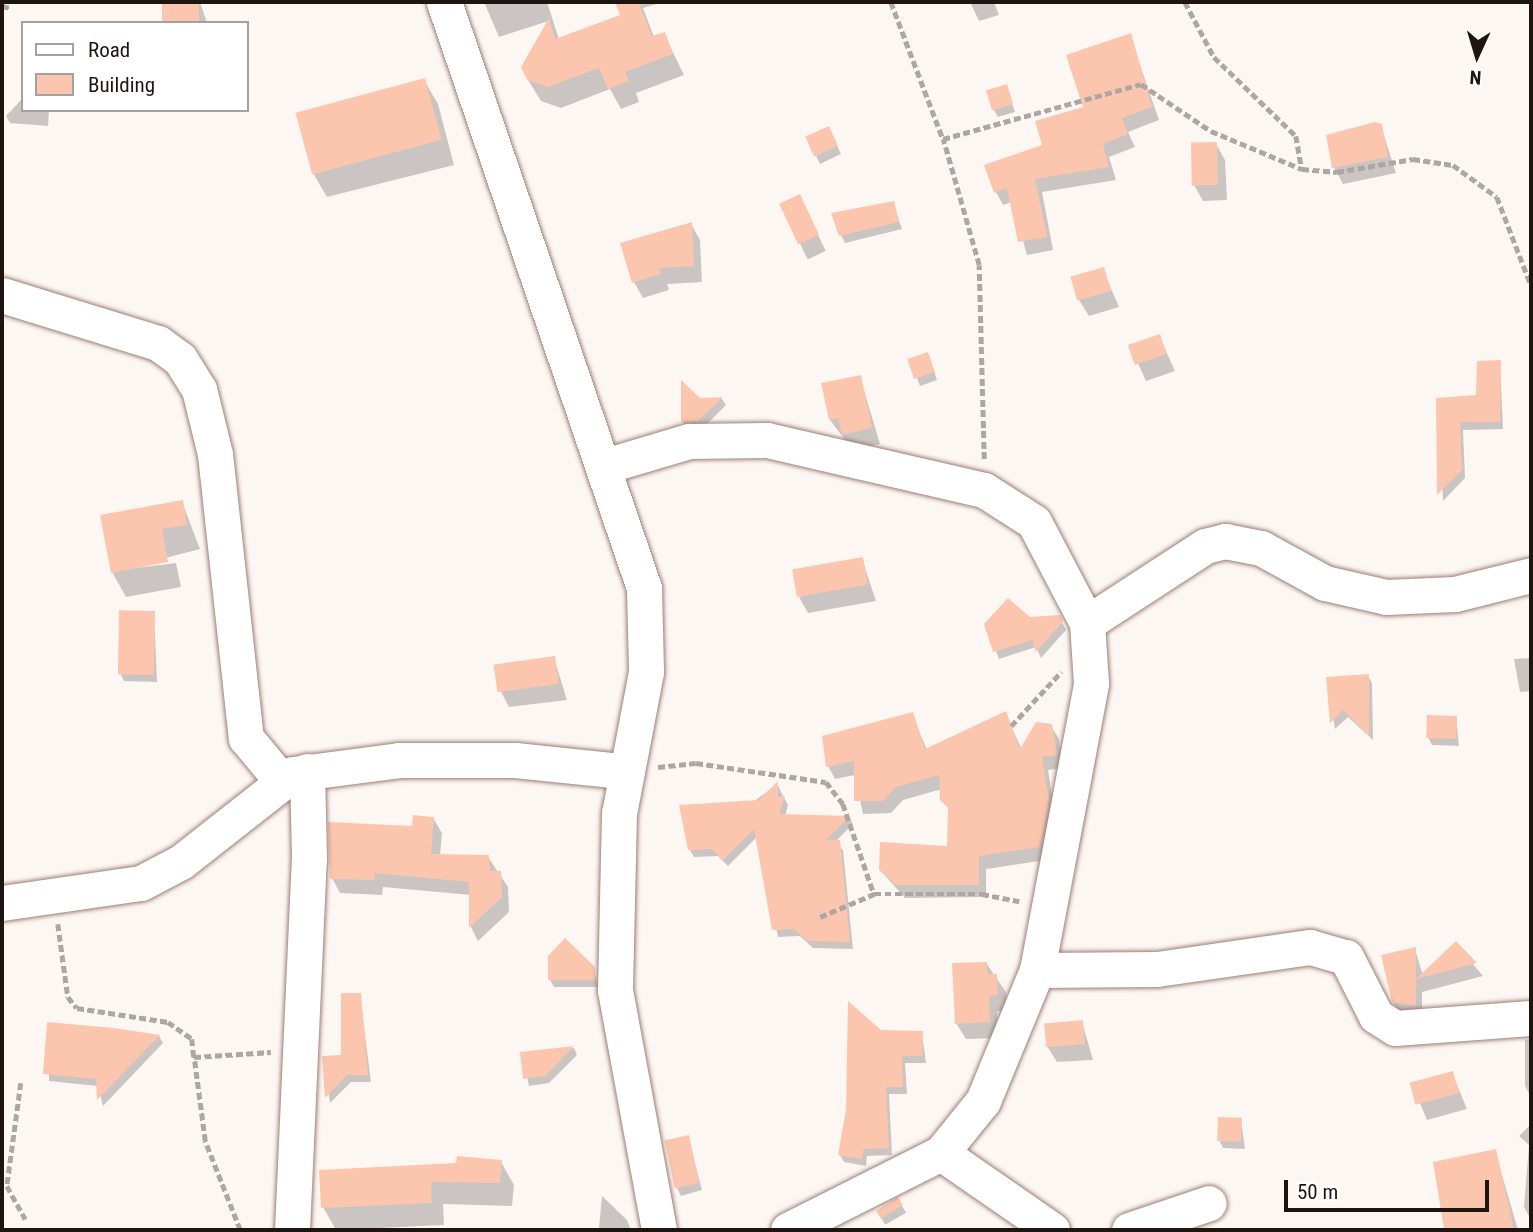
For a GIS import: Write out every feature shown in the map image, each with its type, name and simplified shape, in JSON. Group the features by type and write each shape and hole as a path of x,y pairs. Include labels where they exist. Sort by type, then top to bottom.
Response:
{"street":[{"path":"444,2 645,588 648,634 640,704 622,771 615,990 659,1230"},
{"path":"2,295 158,343 180,359 199,388 215,454 246,738 293,775 303,1051 292,1230"},
{"path":"605,466 689,441 767,440 984,490 1034,522 1089,630 1085,722 1037,970 983,1101 941,1153 788,1230"},
{"path":"1089,630 1205,546 1225,541 1261,548 1325,583 1377,596 1455,594 1531,575"},
{"path":"2,903 107,891 164,872 293,775 399,760 515,760 622,771"},
{"path":"1037,970 1157,969 1310,947 1346,957 1376,1016 1395,1028 1531,1018"},
{"path":"941,1153 1052,1230"},
{"path":"1129,1230 1209,1203"}],"path":[{"path":"891,2 943,139 979,265 984,490"},
{"path":"1185,2 1214,57 1296,136 1302,169"},
{"path":"2,6 9,8"},
{"path":"943,139 1141,85 1211,131 1302,169 1337,172 1413,159 1453,165 1497,197 1531,285"},
{"path":"1012,726 1089,630"},
{"path":"622,771 696,763 826,782 842,804 874,894"},
{"path":"820,917 874,894 1011,897 1037,912 1045,932"},
{"path":"54,899 72,1003 84,1011 168,1022 192,1039 207,1151 240,1230"},
{"path":"194,1057 303,1051"},
{"path":"21,1083 7,1186 24,1219"}],"building":[{"path":"162,2 199,2 199,21 162,21"},
{"path":"615,2 638,2 652,36 665,32 673,54 625,72 629,81 608,89 599,68 548,87 527,80 521,67 549,18 555,39 620,15"},
{"path":"1131,33 1152,107 1122,118 1128,134 1103,144 1109,167 1035,179 1047,237 1018,242 1007,188 994,193 984,165 1042,145 1035,121 1083,107 1066,55"},
{"path":"425,78 442,140 312,175 296,113"},
{"path":"1007,84 1013,104 992,111 986,90"},
{"path":"1375,122 1382,124 1388,157 1332,168 1326,135"},
{"path":"829,126 838,146 814,157 805,137"},
{"path":"1191,142 1217,142 1218,185 1192,185"},
{"path":"800,194 819,235 798,245 779,204"},
{"path":"894,201 899,222 839,236 831,213"},
{"path":"692,222 694,266 659,268 661,274 632,283 620,243"},
{"path":"1104,267 1111,291 1077,301 1070,277"},
{"path":"1160,334 1167,354 1135,365 1128,345"},
{"path":"928,352 935,372 914,379 907,359"},
{"path":"1501,360 1500,422 1460,422 1462,470 1437,495 1436,398 1476,395 1477,361"},
{"path":"861,375 872,428 842,435 838,418 829,420 821,383"},
{"path":"681,380 700,398 723,397 698,421 681,422"},
{"path":"183,500 187,525 162,529 168,562 111,573 100,515"},
{"path":"863,557 868,585 797,597 792,570"},
{"path":"1008,598 1030,617 1060,615 1063,621 1036,652 1032,640 993,652 984,624"},
{"path":"119,610 155,611 154,675 118,674"},
{"path":"555,656 559,684 498,692 494,665"},
{"path":"1369,674 1369,736 1343,710 1330,723 1326,677"},
{"path":"1006,711 1020,749 1036,722 1052,724 1057,755 1042,757 1049,799 1040,847 979,856 979,885 896,885 879,870 880,842 947,846 948,808 940,800 939,775 896,787 883,801 854,801 854,761 826,767 822,736 913,712 925,749"},
{"path":"1427,715 1457,716 1456,739 1426,738"},
{"path":"778,781 778,797 785,796 779,814 850,816 826,840 840,840 850,942 807,941 794,929 772,930 754,829 723,860 712,849 688,850 679,805 759,800"},
{"path":"413,815 434,817 431,854 489,855 490,871 501,871 502,897 469,928 469,882 375,873 375,880 330,879 328,822 412,826"},
{"path":"565,938 595,967 595,980 548,980 548,956"},
{"path":"1456,941 1477,963 1416,979"},
{"path":"1416,947 1416,1006 1392,1002 1381,955"},
{"path":"987,962 988,974 997,974 998,995 989,996 990,1022 955,1024 952,963"},
{"path":"341,993 361,993 368,1075 347,1075 325,1098 322,1056 341,1055"},
{"path":"848,1001 881,1030 923,1031 922,1056 902,1056 903,1087 886,1087 889,1148 864,1149 862,1159 838,1155 846,1109"},
{"path":"1083,1020 1085,1044 1046,1047 1044,1023"},
{"path":"47,1022 160,1035 97,1100 96,1079 43,1074"},
{"path":"574,1046 545,1076 523,1079 520,1052"},
{"path":"1453,1071 1459,1093 1415,1105 1410,1083"},
{"path":"1218,1117 1242,1118 1241,1142 1217,1141"},
{"path":"689,1135 699,1183 675,1188 665,1140"},
{"path":"1496,1149 1514,1230 1444,1229 1433,1162"},
{"path":"457,1156 502,1160 500,1183 431,1182 432,1203 321,1208 319,1170 456,1163"},
{"path":"898,1197 903,1205 881,1218 876,1211"}]}
